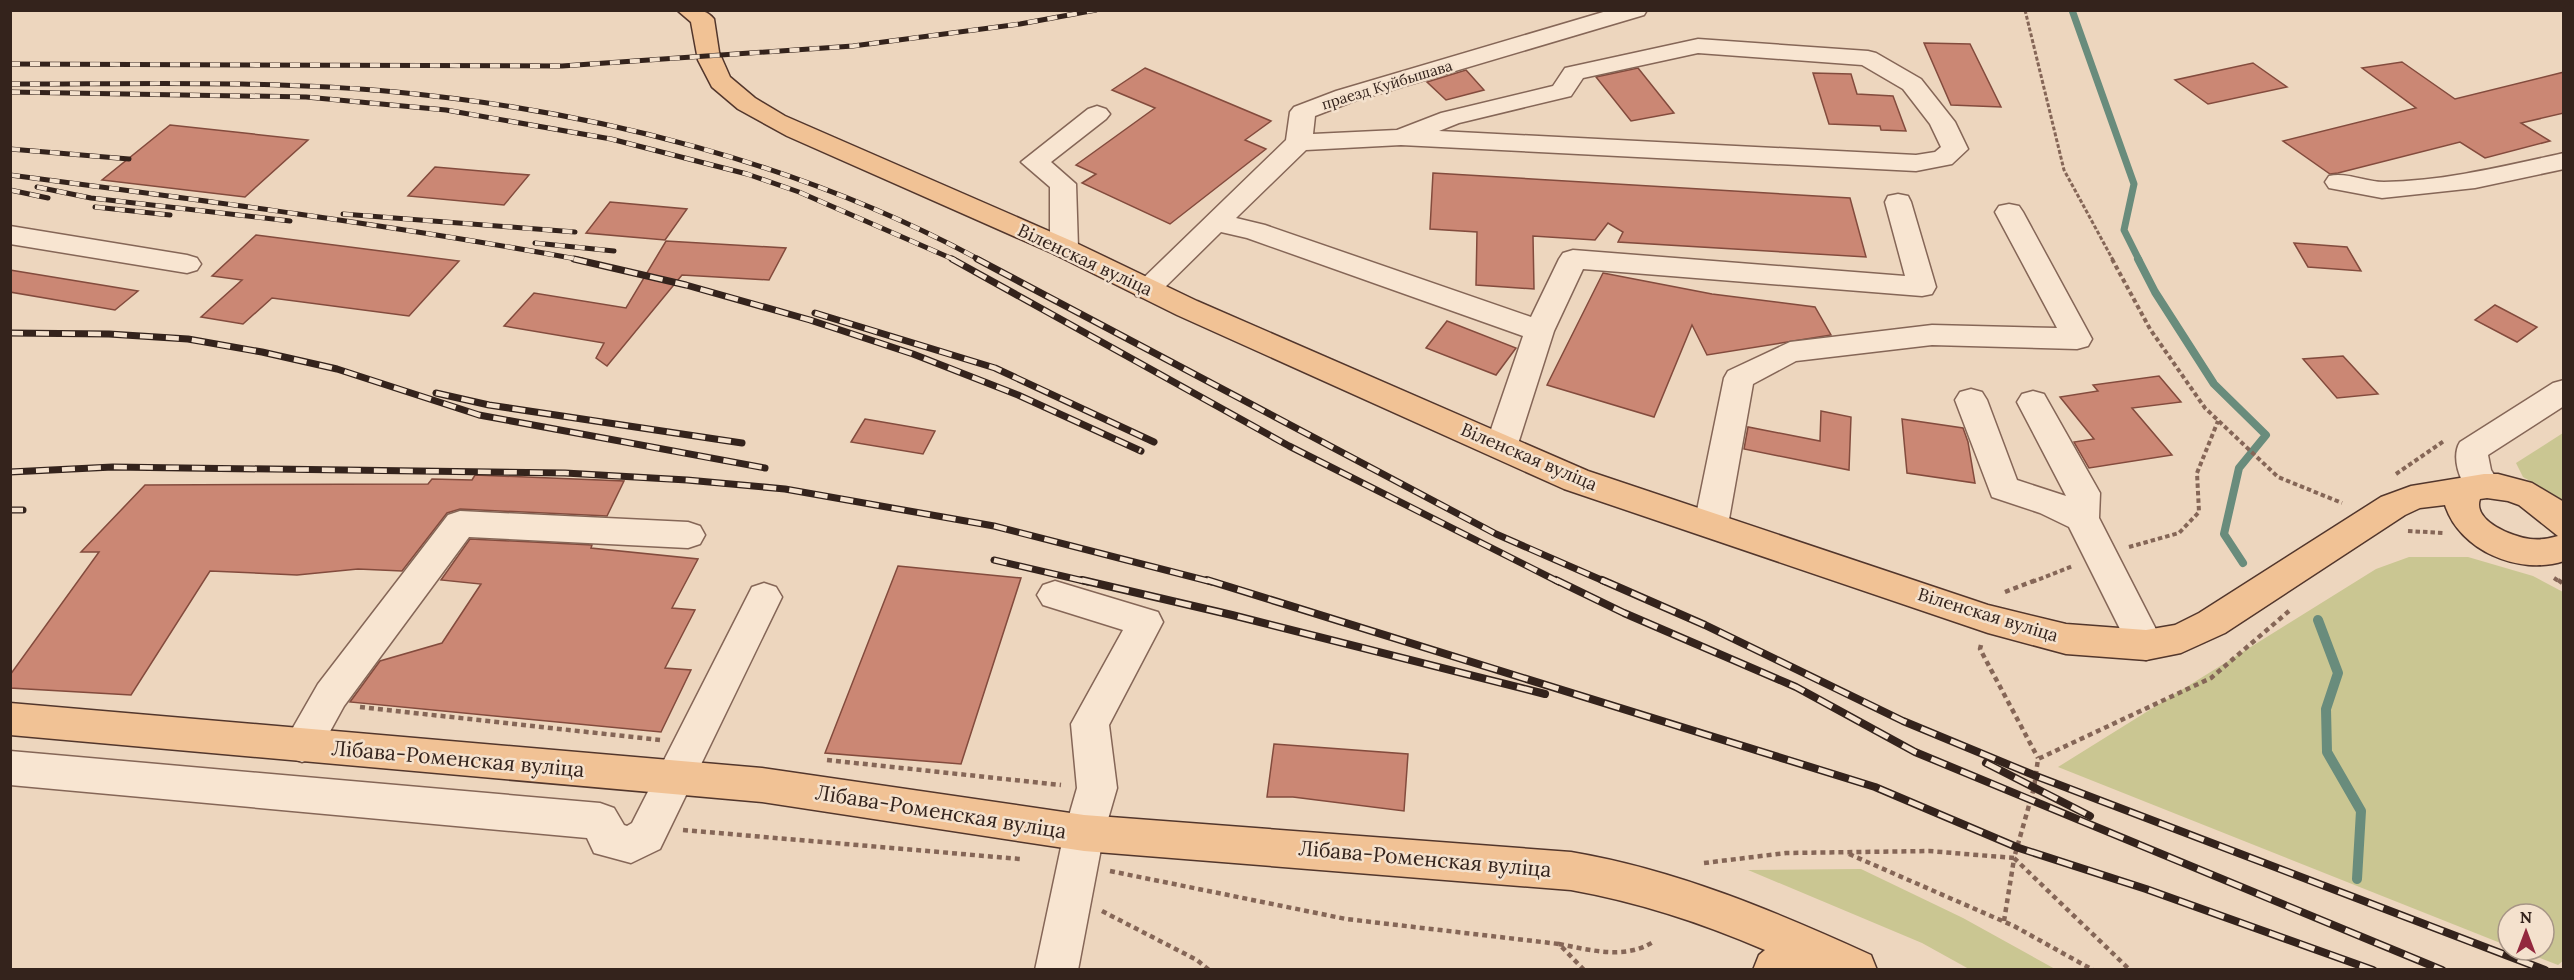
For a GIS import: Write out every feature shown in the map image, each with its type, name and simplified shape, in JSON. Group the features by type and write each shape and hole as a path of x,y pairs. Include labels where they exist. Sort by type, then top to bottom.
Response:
{"main road":[{"name":"Віленская вуліца","path":"698,13 709,58 721,82 754,108 796,131 1064,248 1146,289 1576,480 1988,619 2066,639 2146,645 2181,638 2212,623 2403,511"},
{"path":"2465,532 2462,503 2476,488"},
{"path":"2403,511 2415,507 2465,532 2513,550 2537,554 2559,545 2522,493 2476,488 2403,511"},
{"name":"Лібава-Роменская вуліца","path":"10,718 762,785 1078,864 1445,860 1608,876 1655,888 1789,958 1856,969"}],"street":[{"name":"праезд Куйбышава","path":"1299,142 1303,112 1345,96 1636,10"},
{"path":"1146,289 1299,142 1359,141 1401,137 1916,163 1943,158 1955,149 1942,122 1912,84 1868,58 1698,46 1574,73 1562,91 1450,118 1401,137"},
{"path":"1064,248 1063,184 1034,162 1096,114"},
{"path":"2338,182 2382,190 2475,180 2564,161"},
{"path":"1501,447 1539,331 1573,259 1922,287 1898,202"},
{"path":"1711,525 1739,378 1790,352 1932,335 2077,339 2009,212"},
{"path":"1215,222 1255,231 1539,331"},
{"path":"10,235 188,264"},
{"path":"2476,488 2470,450 2564,391"},
{"path":"1971,400 2004,488 2052,504 2082,518"},
{"path":"2033,402 2083,493 2082,518 2146,645"},
{"path":"302,745 331,694 460,524 688,535"},
{"path":"1055,595 1145,622 1090,724 1097,788 1056,969"},
{"path":"10,768 600,821 604,825 608,840 631,845 646,836 651,828 764,597"}],"path":[{"path":"2025,10 2064,170 2150,329 2205,408 2278,477 2347,506"},
{"path":"2004,592 2101,555 2179,533 2199,512 2197,473 2218,421"},
{"path":"2403,511 2465,532"},
{"path":"2004,921 2014,858 2034,788 2038,759 2211,678 2296,606"},
{"path":"651,828 1078,864 1346,919 1559,944 1607,952 1645,949 1653,942"},
{"path":"1704,864 1786,853 1929,851 2014,858 2130,969"},
{"path":"1846,852 2004,921 2093,969"},
{"path":"1078,864 1209,969"},
{"path":"1559,944 1584,969"}],"shaded area":[{"path":"2563,433 2563,500 2523,477 2516,463"},
{"path":"2409,557 2468,557 2533,576 2563,592 2564,960 2558,965 2550,962 2556,962 2556,902 2496,902 2496,941 2058,767 2376,569"},
{"path":"1861,869 1963,918 2055,969 1969,969 1922,943 1748,870"}],"building":[{"path":"1924,43 1970,44 2001,107 1951,105"},
{"path":"2402,62 2455,99 2564,72 2564,113 2521,123 2550,141 2485,158 2460,142 2330,174 2283,141 2416,108 2362,68"},
{"path":"2253,63 2287,87 2208,104 2175,80"},
{"path":"1145,68 1271,121 1245,140 1266,149 1170,224 1082,183 1096,174 1076,165 1155,108 1112,90"},
{"path":"1638,68 1674,113 1631,121 1596,77"},
{"path":"1466,70 1484,90 1446,100 1427,82"},
{"path":"1813,73 1851,74 1857,94 1893,96 1906,131 1881,130 1880,126 1829,124"},
{"path":"170,125 308,140 245,197 102,180"},
{"path":"435,167 529,175 504,205 408,196"},
{"path":"1433,173 1850,198 1866,257 1618,242 1623,232 1608,223 1595,240 1533,236 1534,289 1476,285 1477,232 1430,229"},
{"path":"610,202 687,209 665,240 586,233"},
{"path":"256,235 459,261 409,316 272,298 243,324 201,317 242,280 212,276"},
{"path":"666,241 786,248 769,280 682,275 607,366 596,358 604,343 504,326 534,293 626,308"},
{"path":"2294,243 2347,247 2361,271 2308,267"},
{"path":"10,270 138,291 115,310 10,292"},
{"path":"1603,273 1712,294 1815,307 1831,335 1707,355 1692,325 1654,417 1547,385"},
{"path":"2495,305 2537,327 2517,342 2475,320"},
{"path":"1447,321 1516,348 1496,375 1426,348"},
{"path":"2343,356 2378,394 2337,398 2303,359"},
{"path":"2159,376 2181,402 2132,408 2172,455 2089,468 2074,442 2094,439 2060,397 2098,391 2093,385"},
{"path":"1821,411 1851,417 1849,470 1744,449 1748,427 1820,441"},
{"path":"865,419 935,431 923,454 851,442"},
{"path":"1902,419 1963,428 1968,442 1975,483 1907,473"},
{"path":"475,475 624,481 607,516 460,509 447,513 402,571 358,569 297,575 210,571 131,695 10,688 10,675 99,552 81,552 145,485 428,484 432,479 472,480"},
{"path":"470,539 592,545 591,548 698,559 672,608 695,610 665,668 691,670 661,732 350,702 380,661 442,643 481,584 441,580"},
{"path":"898,566 1021,578 961,764 825,753"},
{"path":"1274,744 1408,754 1404,811 1293,797 1267,797"}],"waterway":[{"path":"2072,10 2134,184 2124,230 2139,260"},
{"path":"2138,259 2155,292 2214,384 2266,435 2239,468 2224,534 2243,563"},
{"path":"2318,620 2338,673 2326,709 2327,752 2361,811 2357,879"}],"railway":[{"path":"10,64 562,66 853,46 1020,24 1096,10"},
{"path":"10,84 203,84 348,88 471,101 547,113 622,128 697,147 770,170 842,196 912,226 980,260"},
{"path":"10,92 306,97 446,110 611,139 747,174 799,192 955,260"},
{"path":"10,149 129,159"},
{"path":"10,175 368,224 582,260"},
{"path":"37,187 91,198 290,221"},
{"path":"10,190 48,198"},
{"path":"95,207 170,215"},
{"path":"343,214 575,232"},
{"path":"535,243 614,251"},
{"path":"574,259 686,285 810,320 913,354 1018,395 1141,451"},
{"path":"952,259 1289,446 1559,582"},
{"path":"977,259 1496,534 1606,582"},
{"path":"815,313 995,368 1154,442"},
{"path":"10,333 109,334 188,339 262,352 337,369 479,415 765,468"},
{"path":"436,393 489,405 742,443"},
{"path":"10,472 113,467 565,473 687,480 785,489 994,526 1212,582"},
{"path":"10,510 23,510"},
{"path":"994,560 1088,582"},
{"path":"1082,580 1232,615 1545,694"},
{"path":"1207,580 1875,787 2019,848 2146,889 2373,970"},
{"path":"1556,580 1624,613 1796,687 1915,752 2442,970"},
{"path":"1602,580 1705,625 1903,721 2036,776 2545,970"},
{"path":"1986,763 2090,816"}]}
